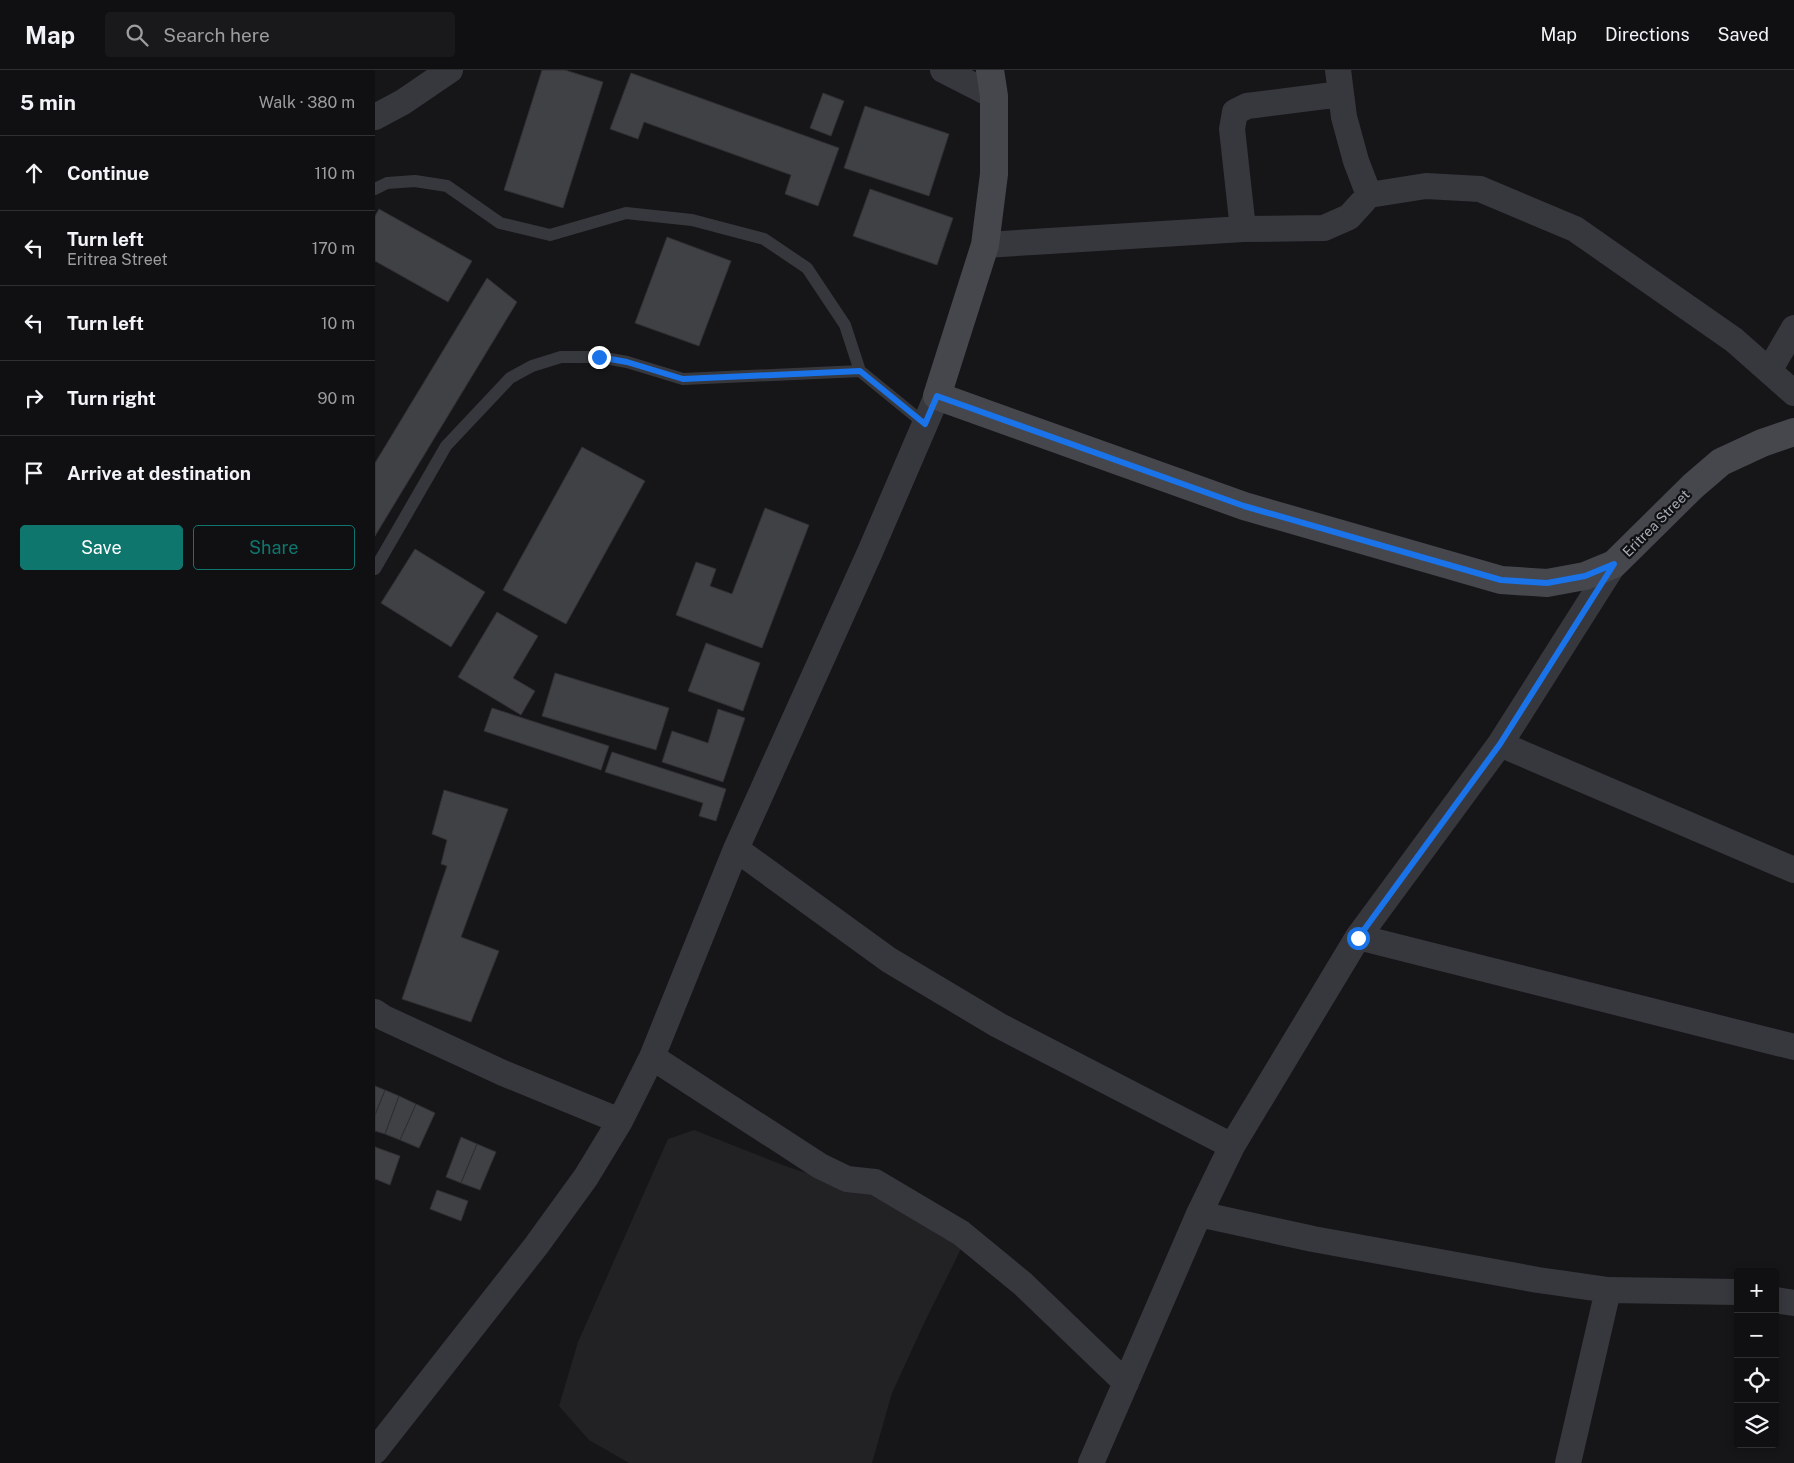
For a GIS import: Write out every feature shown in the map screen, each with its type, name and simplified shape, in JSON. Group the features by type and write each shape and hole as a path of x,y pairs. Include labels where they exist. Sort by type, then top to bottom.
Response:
{"main road":[{"path":"937,396 985,245 994,174 992,83"},
{"name":"Eritrea Street","path":"937,396 1244,506 1501,580 1547,583 1585,576 1614,564 1693,486 1721,462 1761,443 1794,432"}],"street":[{"path":"375,117 403,102 450,70"},
{"path":"943,70 992,83"},
{"path":"1243,229 1232,129 1235,112 1247,106 1340,82 1344,117 1356,161 1369,195"},
{"path":"985,245 1243,229 1324,228 1349,217 1369,195 1426,186 1480,189 1575,229 1734,340 1794,393"},
{"path":"1769,371 1794,328"},
{"path":"375,1451 536,1246 586,1177 620,1121 652,1057 736,849 866,561 937,396"},
{"path":"1091,1463 1199,1214 1232,1146 1358,938 1500,744 1614,564"},
{"path":"1500,744 1794,870"},
{"path":"736,849 889,960 990,1020 1232,1146"},
{"path":"1358,938 1794,1047"},
{"path":"375,1012 384,1018 503,1073 620,1121"},
{"path":"652,1057 820,1166 847,1179 875,1182 961,1233 1023,1284 1126,1383"},
{"path":"1199,1214 1323,1241 1538,1280 1607,1290 1734,1292"},
{"path":"1568,1463 1607,1290"},
{"path":"1779,1301 1794,1303"}],"lane":[{"path":"375,189 387,183 415,181 447,186 500,223 551,235 626,213 692,220 764,239 807,268 845,325 860,371 925,424"},
{"path":"375,569 446,446 510,378 532,366 561,357 599,357 627,362 683,379 860,371"}],"shaded area":[{"path":"694,1130 788,1167 887,1199 963,1245 892,1393 872,1463 629,1463 589,1440 559,1406 578,1342 668,1139"}],"building":[{"path":"542,70 565,70 603,82 563,208 504,190"},
{"path":"631,73 839,148 818,206 785,194 791,175 644,122 638,139 610,129"},
{"path":"823,93 844,101 831,136 810,128"},
{"path":"865,106 949,134 929,196 844,168"},
{"path":"870,189 953,218 937,265 853,236"},
{"path":"379,209 472,261 448,302 375,261 375,216"},
{"path":"667,237 731,261 699,346 635,323"},
{"path":"487,278 517,302 375,536 375,463"},
{"path":"582,447 645,481 566,624 503,590"},
{"path":"765,508 809,525 762,648 676,615 696,562 716,569 710,586 732,594"},
{"path":"415,549 485,592 451,647 381,603"},
{"path":"497,612 538,636 513,678 535,691 521,715 458,677"},
{"path":"706,643 760,663 743,711 688,691"},
{"path":"555,673 669,708 656,750 542,716"},
{"path":"492,708 609,746 601,770 484,731"},
{"path":"718,709 745,718 723,782 662,762 672,731 708,743"},
{"path":"612,752 726,789 716,821 699,816 703,803 605,772"},
{"path":"444,790 508,809 461,937 499,951 471,1022 402,999 447,866 441,864 447,840 432,834"},
{"path":"375,1086 385,1090 375,1115"},
{"path":"385,1090 399,1096 385,1134 375,1131 375,1115"},
{"path":"399,1096 416,1104 400,1140 385,1134"},
{"path":"416,1104 435,1113 419,1148 400,1140"},
{"path":"461,1137 477,1144 461,1183 446,1177"},
{"path":"477,1144 496,1152 480,1190 461,1183"},
{"path":"375,1147 400,1156 390,1185 375,1179"},
{"path":"437,1190 468,1201 461,1221 430,1209"}],"route":[{"path":"599,357 627,362 683,379 860,371 925,424 937,396 1244,506 1501,580 1547,583 1585,576 1614,564 1500,744 1358,938"}]}
